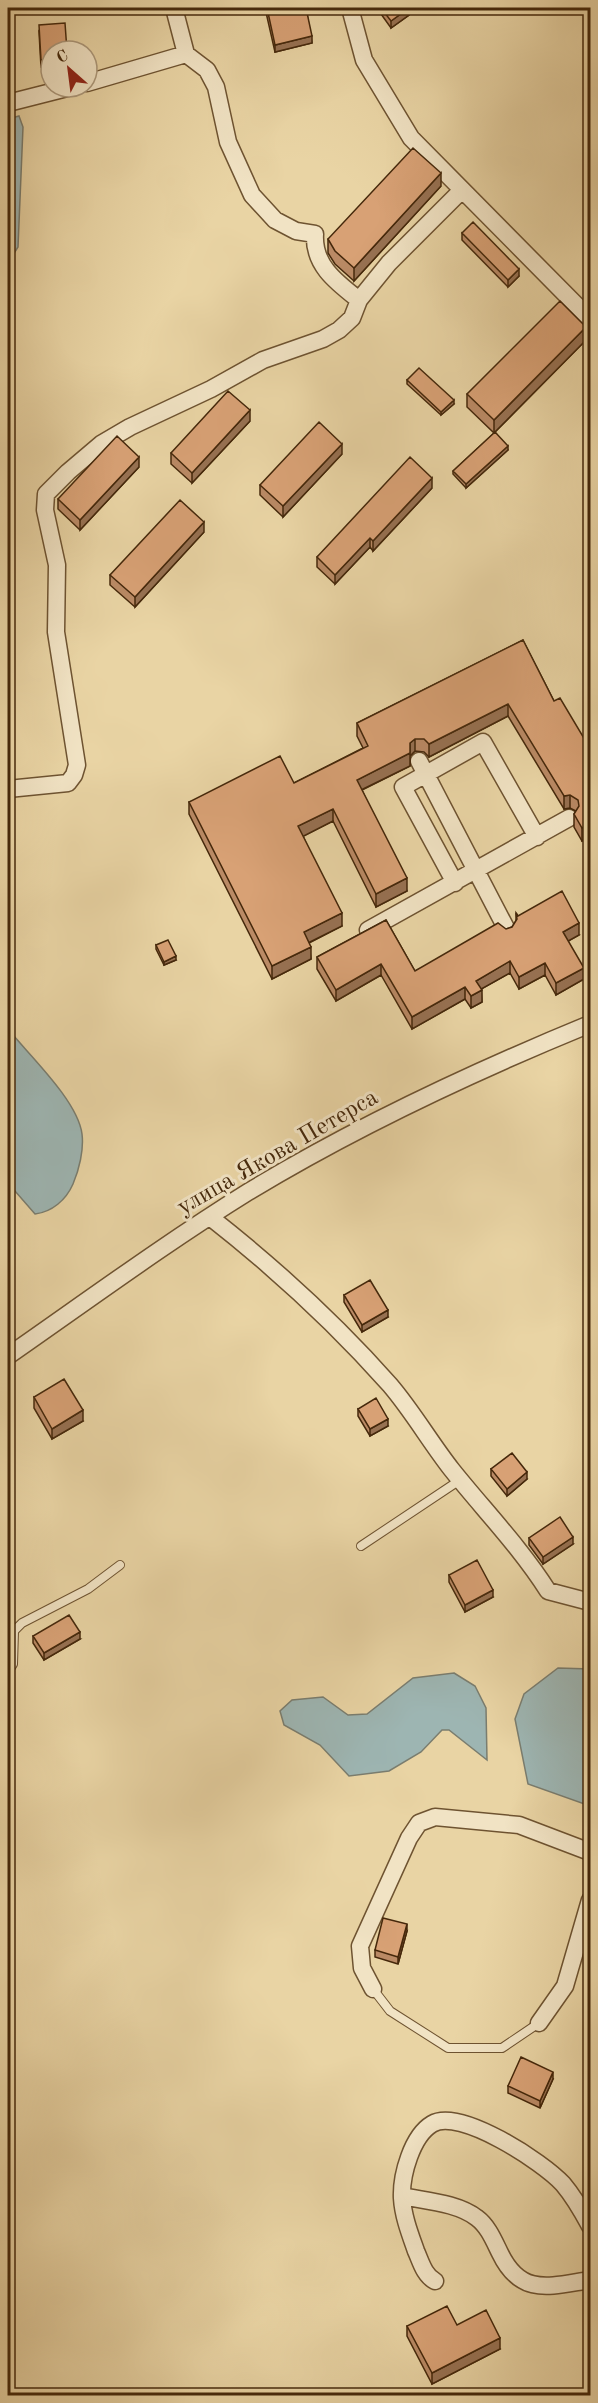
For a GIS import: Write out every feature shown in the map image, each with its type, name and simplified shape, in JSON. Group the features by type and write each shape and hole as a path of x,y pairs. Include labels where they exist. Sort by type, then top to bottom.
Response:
{"street":[{"path":"174,8 186,54 207,70 216,87 228,142 252,195 275,220 296,231 315,234 317,259 343,288 359,300"},
{"path":"350,8 364,60 411,138 591,319"},
{"path":"99,79 186,54"},
{"path":"8,103 39,95"},
{"path":"8,789 68,783 77,765 56,632 57,565 45,510 46,494 101,444 130,427 211,389 263,360 323,339 339,330 352,318 359,300 389,263 462,190"},
{"path":"455,883 403,788 423,768 483,742 537,837"},
{"path":"423,768 507,930"},
{"path":"353,938 569,818"},
{"name":"улица Якова Петерса","path":"8,1356 210,1217 348,1134 499,1061 591,1024"},
{"path":"210,1217 315,1307 390,1385 460,1480 525,1556 548,1591 591,1602"},
{"path":"373,1989 362,1968 360,1946 409,1838 419,1823 435,1817 519,1825 591,1852"},
{"path":"539,2023 565,1986 591,1900"},
{"path":"435,2281 424,2270 410,2234 402,2196 412,2152 421,2133 443,2119 478,2128 537,2162 562,2183 591,2226"},
{"path":"402,2196 464,2210 479,2219 514,2276 529,2285 547,2286 591,2280"}],"lane":[{"path":"361,1546 460,1480"},
{"path":"8,1672 13,1664 15,1631 22,1623 88,1589 120,1565"},
{"path":"373,1989 390,2011 448,2048 502,2048 539,2023"}],"water":[{"path":"19,116 23,127 18,247 8,263 8,119"},
{"path":"8,1029 40,1065 72,1107 82,1134 80,1160 70,1190 53,1208 35,1214 8,1183"},
{"path":"558,1668 590,1669 590,1806 528,1784 515,1719 524,1694"},
{"path":"454,1673 475,1686 486,1708 487,1760 449,1730 442,1730 421,1752 389,1771 349,1776 320,1745 284,1725 280,1711 292,1700 323,1697 348,1715 367,1714 413,1678"}],"building":[{"path":"267,8 306,8 312,36 275,45"},
{"path":"381,8 409,8 391,21"},
{"path":"65,23 66,39 40,39 39,25"},
{"path":"413,148 441,173 354,268 335,251 328,239"},
{"path":"473,222 519,269 508,280 462,233"},
{"path":"560,301 586,327 494,420 467,394"},
{"path":"419,368 454,400 441,412 407,380"},
{"path":"228,391 250,410 192,473 171,453"},
{"path":"319,422 342,444 283,506 260,485"},
{"path":"495,432 508,446 466,484 453,471"},
{"path":"117,436 139,457 80,520 58,499"},
{"path":"410,457 432,478 373,541 370,538 335,575 317,557"},
{"path":"180,500 204,522 135,597 110,575"},
{"path":"523,640 554,701 560,698 591,750 591,823 582,828 574,814 579,806 578,800 570,795 564,796 508,704 429,744 424,739 415,739 410,743 410,753 357,780 407,878 376,894 333,809 298,826 342,913 304,932 311,947 272,966 189,802 280,756 294,783 368,746 357,723"},
{"path":"562,891 579,923 563,932 584,968 556,983 545,963 519,977 510,961 476,981 482,990 471,996 465,987 412,1017 381,964 336,990 317,957 386,920 415,971 498,923 506,929 512,927 517,919 516,913 518,916"},
{"path":"168,940 176,956 164,962 156,945"},
{"path":"370,1280 388,1310 362,1325 344,1295"},
{"path":"64,1379 83,1410 52,1429 34,1397"},
{"path":"376,1398 388,1419 370,1429 358,1409"},
{"path":"512,1453 527,1472 507,1489 491,1469"},
{"path":"560,1517 573,1537 543,1557 529,1538"},
{"path":"477,1560 493,1590 465,1605 449,1575"},
{"path":"69,1615 80,1632 44,1653 33,1636"},
{"path":"383,1918 407,1924 398,1957 375,1950"},
{"path":"521,2057 553,2072 540,2101 508,2086"},
{"path":"447,2306 457,2325 486,2310 500,2338 432,2373 407,2326"}]}
